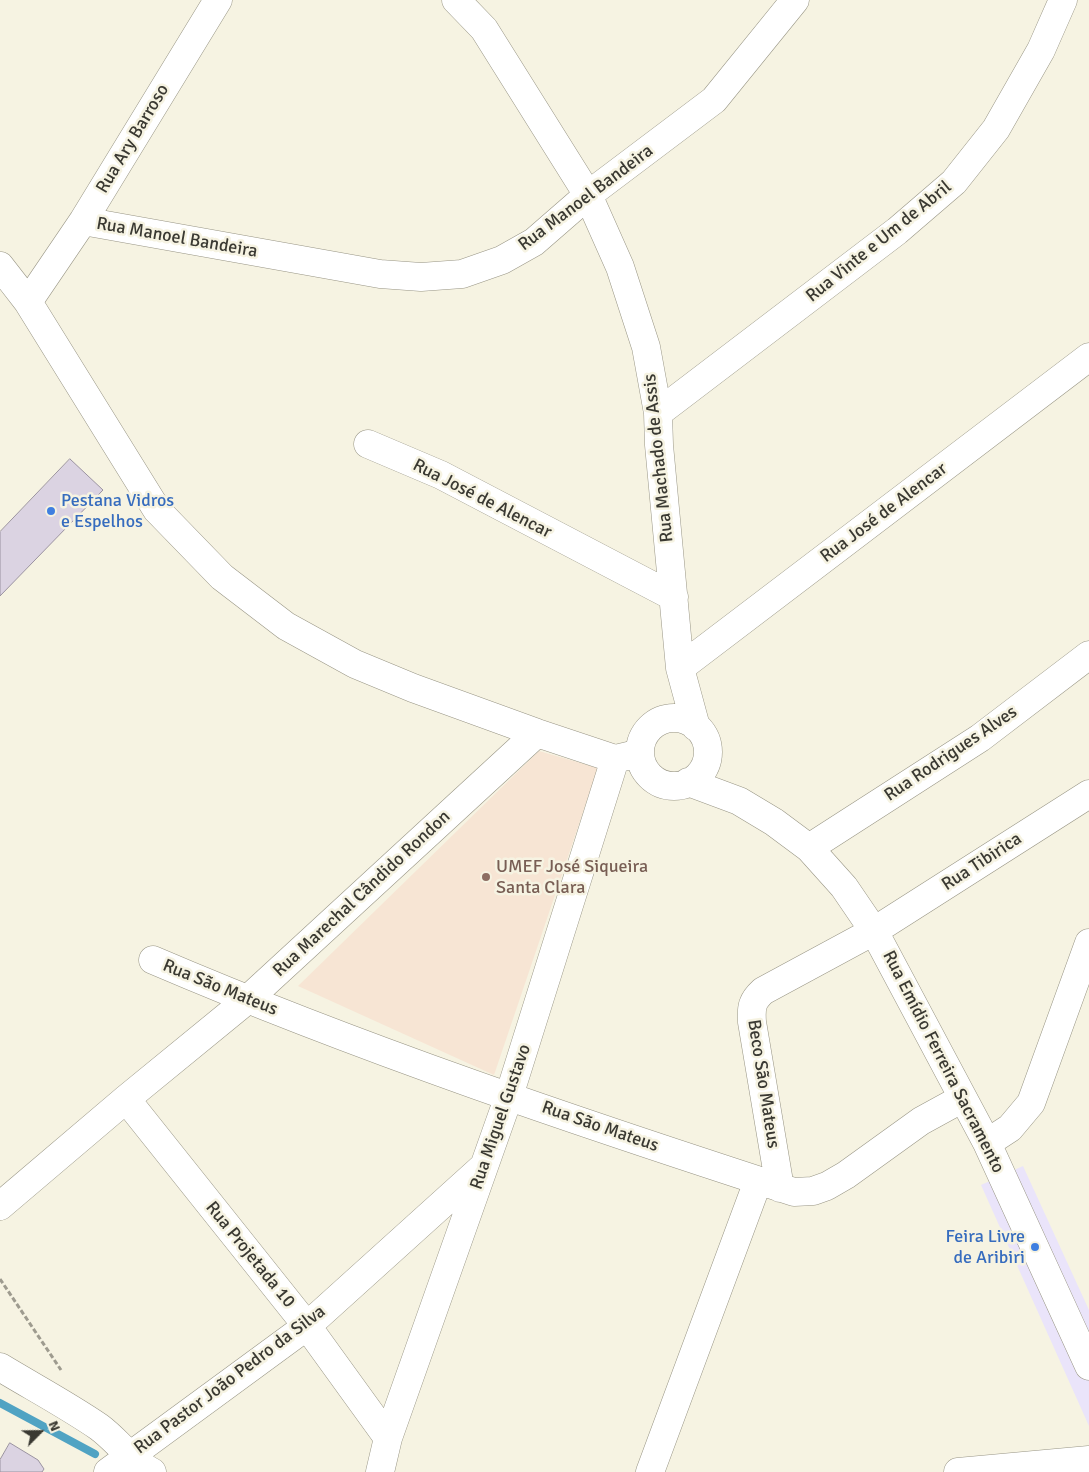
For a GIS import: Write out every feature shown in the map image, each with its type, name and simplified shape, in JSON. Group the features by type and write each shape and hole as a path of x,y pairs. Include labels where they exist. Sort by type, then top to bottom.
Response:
{"street":[{"name":"Rua Ary Barroso","path":"28,302 83,221 218,0"},
{"name":"Rua Manoel Bandeira","path":"83,221 380,274 421,277 462,274 502,260 534,242 588,195 714,100 795,0"},
{"name":"Rua Vinte e Um de Abril","path":"658,413 897,230 954,182 996,129 1041,50 1063,0"},
{"name":"Rua Machado de Assis","path":"468,4 588,195 620,267 646,347 658,413 659,445 680,668 702,739"},
{"path":"0,266 28,302 157,510 222,577 286,626 355,664 413,688 537,733 627,756 645,769 656,781 672,785 688,782 702,769 702,739 679,718 660,721 645,734 627,756"},
{"name":"Rua José de Alencar","path":"680,668 1089,357"},
{"name":"Rua José de Alencar","path":"368,444 441,475 674,597"},
{"name":"Rua Rodrigues Alves","path":"809,848 980,738 1089,656"},
{"name":"Rua Machado de Assis","path":"660,721 680,668"},
{"name":"Rua Marechal Cândido Rondon","path":"0,1206 247,1000 537,733"},
{"name":"Rua Emídio Ferreira Sacramento","path":"702,739 739,801"},
{"name":"Rua Miguel Gustavo","path":"380,1472 388,1438 627,756"},
{"name":"Rua Emídio Ferreira Sacramento","path":"688,782 739,801 774,822 809,848 844,887 874,931 964,1098 987,1143 1089,1366"},
{"name":"Rua Tibirica","path":"874,931 1089,794"},
{"name":"Beco São Mateus","path":"769,1184 759,1070 751,1006 763,991 874,931"},
{"path":"987,1143 1010,1128 1031,1103 1089,943"},
{"name":"Rua São Mateus","path":"152,960 247,1000 509,1096 769,1184"},
{"path":"650,1472 769,1184 794,1192 813,1191 827,1186 846,1175 921,1121 964,1098"},
{"name":"Rua Projetada 10","path":"126,1099 307,1326 388,1438"},
{"name":"Rua Pastor João Pedro da Silva","path":"108,1472 307,1326 484,1165"},
{"path":"0,1367 99,1427 129,1455 152,1472"},
{"path":"958,1472 1089,1460"}],"path":[{"path":"0,1279 66,1378"}],"shaded area":[{"name":"UMEF José Siqueira Santa Clara","path":"539,751 598,768 494,1075 298,986"},
{"name":"Feira Livre de Aribiri","path":"1023,1166 1089,1310 1089,1426 981,1185"}],"building":[{"name":"Pestana Vidros e Espelhos","path":"70,459 103,490 0,596 0,532"},
{"path":"10,1443 38,1460 44,1469 42,1472 0,1472 0,1460"}],"waterway":[{"path":"0,1403 95,1454"}],"place":[{"name":"Pestana Vidros e Espelhos","path":"51,511"},
{"name":"UMEF José Siqueira Santa Clara","path":"486,877"},
{"name":"Feira Livre de Aribiri","path":"1035,1247"}]}
